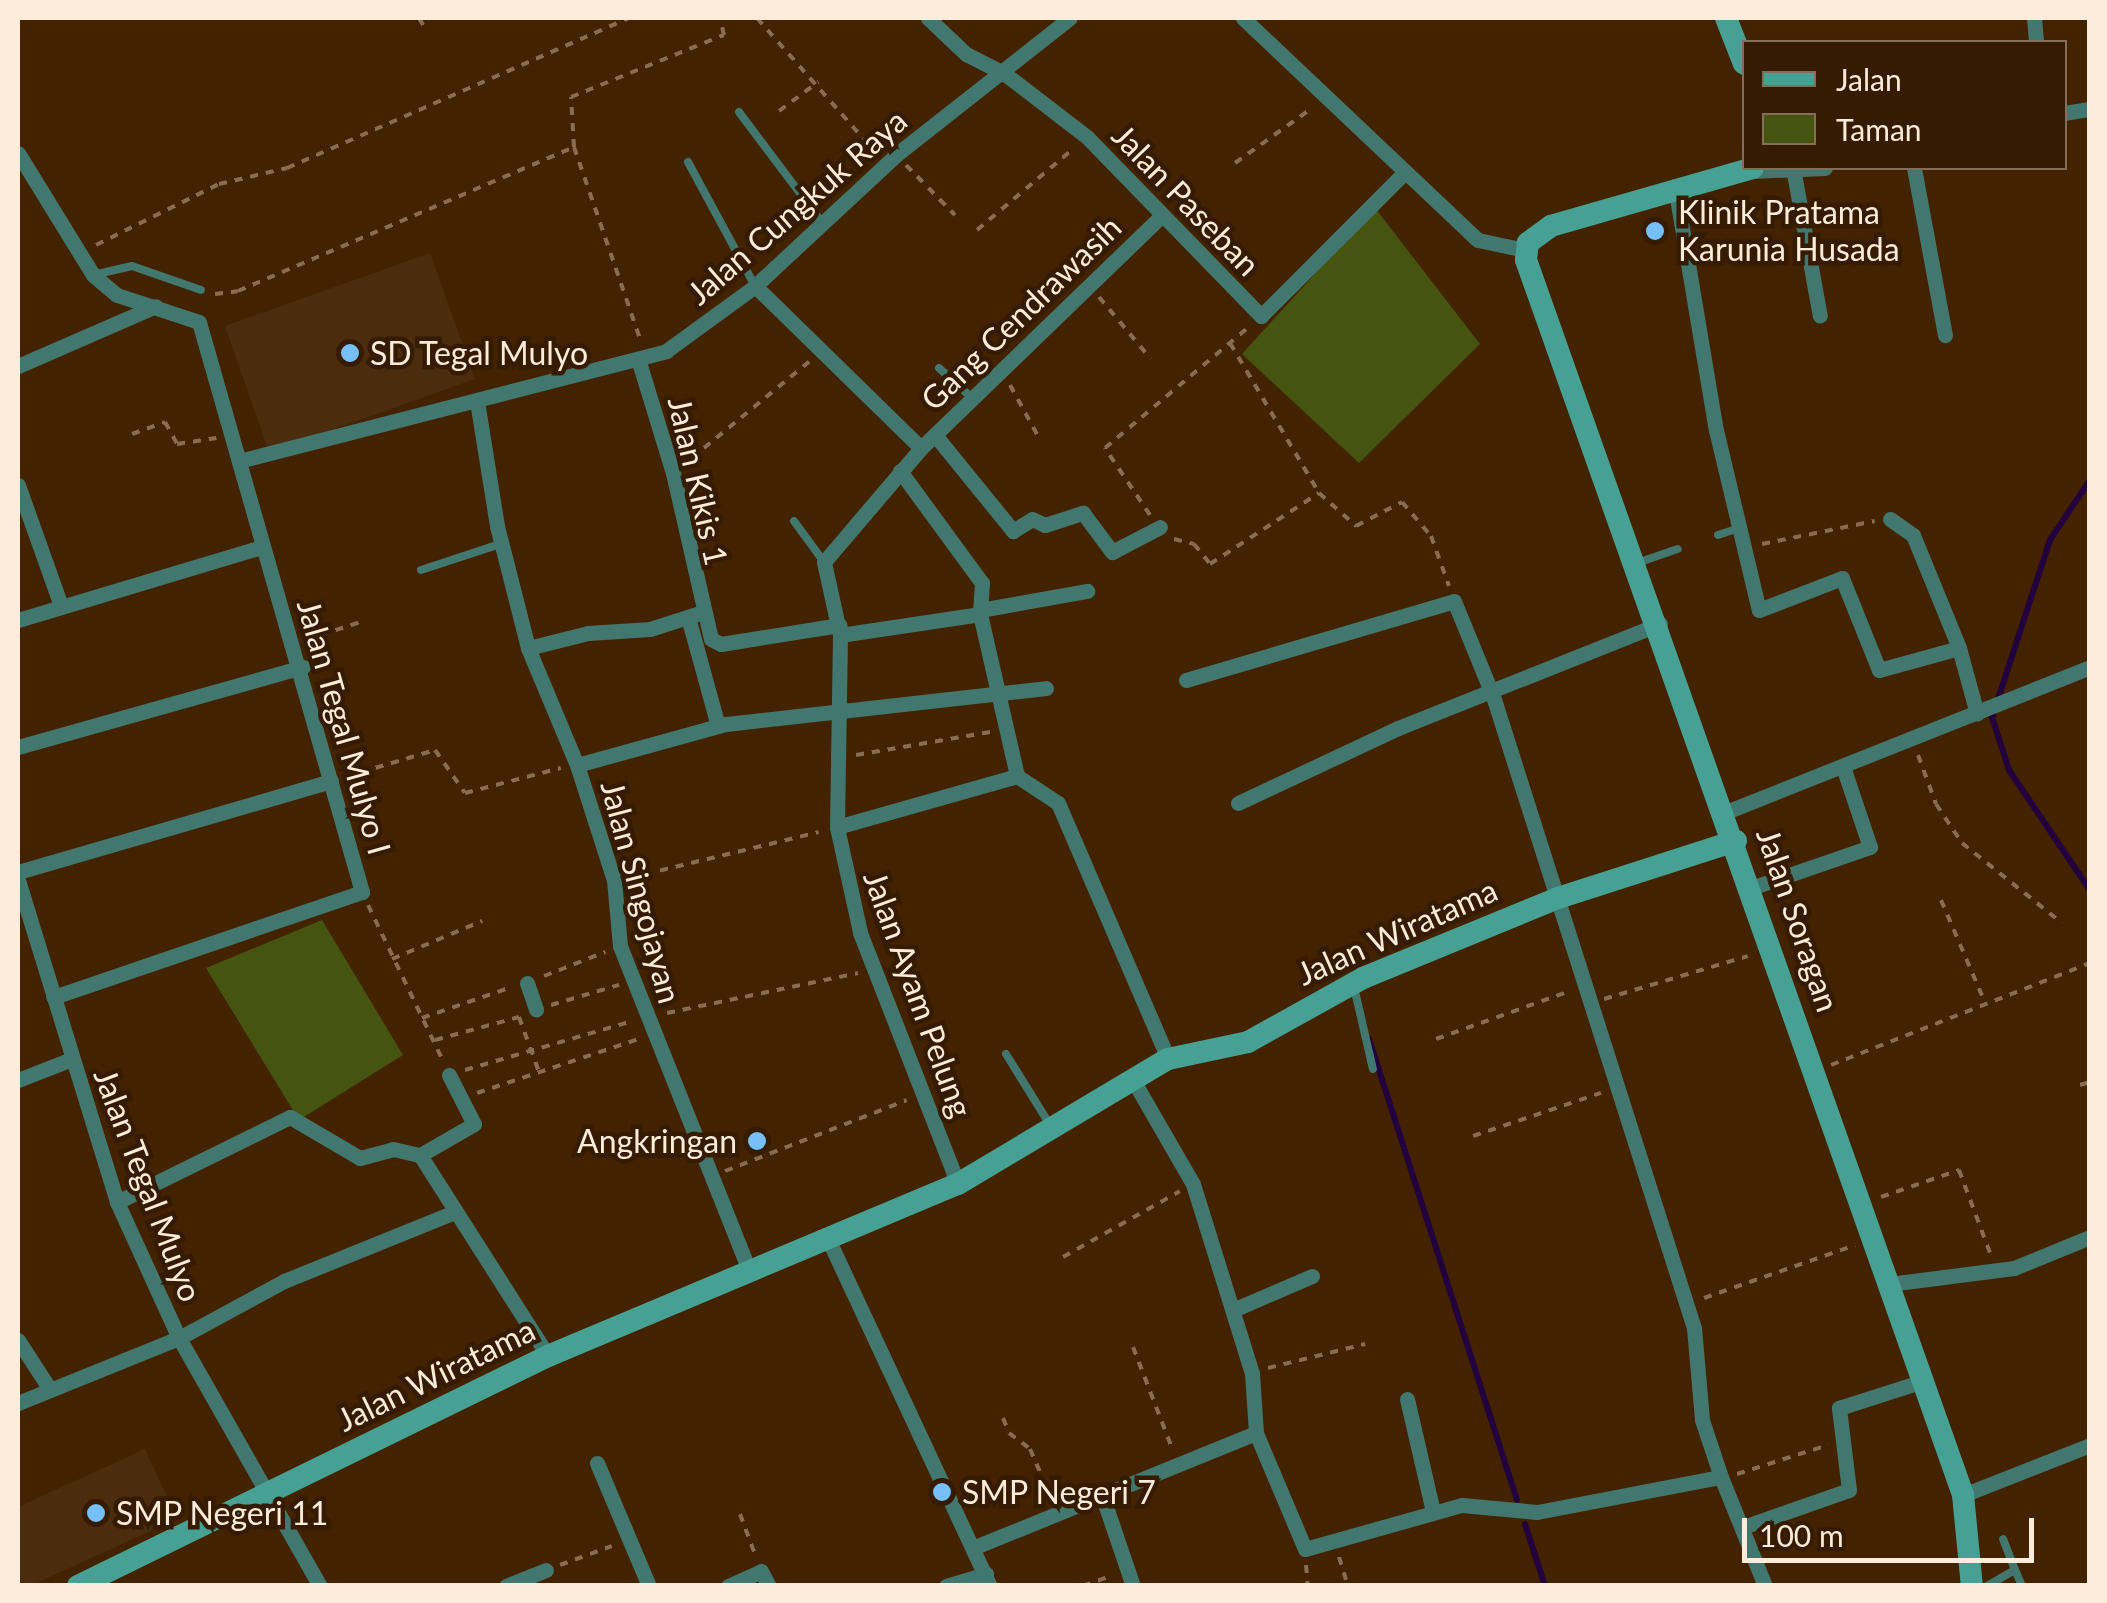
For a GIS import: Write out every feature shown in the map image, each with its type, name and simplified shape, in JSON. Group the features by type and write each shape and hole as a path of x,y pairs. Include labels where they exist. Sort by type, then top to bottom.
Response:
{"street":[{"name":"Jalan Paseban","path":"928,18 966,54 1005,74 1087,137 1160,217 1261,316 1404,174"},
{"name":"Jalan Cungkuk Raya","path":"243,460 643,361 756,286 891,160 1005,74 1070,18"},
{"path":"1244,18 1324,99 1478,240 1526,250 1551,226 1675,186 1747,170"},
{"path":"1726,18 1742,59"},
{"path":"18,153 76,255 92,275 117,295 160,304"},
{"path":"1794,170 1820,316"},
{"path":"1914,170 1946,335"},
{"path":"1675,186 1737,528 1758,610 1848,581 1879,670 1959,648"},
{"name":"Gang Cendrawasih","path":"824,562 921,448 1160,217"},
{"name":"Jalan Soragan","path":"1526,250 1963,1495 1972,1586"},
{"path":"756,286 921,448"},
{"path":"18,366 160,304"},
{"name":"Jalan Tegal Mulyo I","path":"53,997 362,892 303,668 262,547 236,434 200,322 160,304"},
{"name":"Jalan Kikis 1","path":"643,361 673,473 694,615 718,726"},
{"name":"Jalan Singojayan","path":"477,401 500,544 528,648 576,765 614,880 620,946 750,1273"},
{"path":"934,435 1013,531 1032,519 1045,525 1082,513 1112,552 1160,527"},
{"path":"900,471 982,584 980,612 1017,776 1058,803 1168,1059"},
{"path":"18,485 61,606"},
{"path":"1890,519 1913,535 1981,711"},
{"path":"18,620 262,547"},
{"name":"Jalan Ayam Pelung","path":"824,562 839,630 834,715 836,826 874,970 958,1184"},
{"path":"528,648 694,615 711,639 721,644 980,612 1088,591"},
{"path":"1186,680 1454,601 1492,696 1685,1304 1702,1420 1766,1586"},
{"path":"1238,803 1398,728 1492,696 1660,624"},
{"path":"18,747 303,668"},
{"path":"1726,812 1912,742 2010,696 2090,668"},
{"path":"576,765 718,726 1046,688"},
{"path":"1750,888 1870,848 1843,767"},
{"path":"836,826 1017,776"},
{"path":"18,872 330,781"},
{"name":"Jalan Wiratama","path":"78,1586 548,1356 830,1243 958,1184 1168,1059 1248,1042 1353,983 1558,898 1736,841"},
{"name":"Jalan Tegal Mulyo","path":"18,880 70,1060 118,1202 179,1338 320,1586"},
{"path":"526,983 536,1009"},
{"path":"18,1080 70,1060"},
{"path":"118,1202 290,1116 362,1159 394,1149 420,1155 473,1126 465,1097 449,1075"},
{"path":"1133,1080 1193,1184 1252,1373 1256,1432 1305,1549 1462,1506 1537,1512 1722,1477"},
{"path":"420,1155 548,1356"},
{"path":"18,1403 179,1338 284,1280 455,1212"},
{"path":"1890,1284 1996,1270 2090,1238"},
{"path":"830,1243 976,1546 988,1580 946,1586"},
{"path":"1233,1310 1312,1276"},
{"path":"18,1340 50,1388"},
{"path":"1746,1526 1850,1489 1840,1406 1923,1380"},
{"path":"1407,1399 1433,1512"},
{"path":"976,1546 1256,1432"},
{"path":"1963,1495 2090,1445"},
{"path":"596,1464 649,1586"},
{"path":"1102,1492 1131,1577"},
{"path":"506,1586 546,1570"},
{"path":"728,1586 765,1578"}],"lane":[{"path":"740,112 823,224"},
{"path":"688,162 756,286"},
{"path":"92,275 132,266 201,290"},
{"path":"940,368 972,398"},
{"path":"794,521 824,562"},
{"path":"1718,535 1737,528"},
{"path":"421,570 500,544"},
{"path":"1638,564 1678,549"},
{"path":"1353,983 1374,1069"},
{"path":"1006,1054 1052,1128"},
{"path":"2002,1539 2022,1586"},
{"path":"1987,1586 2016,1570"}],"path":[{"path":"419,18 427,32"},
{"path":"76,255 218,184 287,168 628,18"},
{"path":"643,361 574,147 571,97 724,35 720,18"},
{"path":"757,18 891,160 955,216"},
{"path":"779,111 818,82"},
{"path":"1235,163 1324,99"},
{"path":"978,230 1087,137"},
{"path":"201,290 238,290 574,147"},
{"path":"1088,284 1150,358"},
{"path":"1261,316 1104,448 1160,527 1194,544 1210,564 1319,494"},
{"path":"1230,343 1319,494 1356,526 1402,502 1410,508 1431,536 1454,601"},
{"path":"704,448 822,351"},
{"path":"1002,369 1038,438"},
{"path":"132,434 165,422 177,444 236,434"},
{"path":"1743,548 1890,519"},
{"path":"295,643 364,621"},
{"path":"834,760 1009,729"},
{"path":"1912,742 1936,804 1962,842 2062,923"},
{"path":"330,781 435,750 464,793 576,765"},
{"path":"614,880 713,862 836,826"},
{"path":"362,892 449,1075 646,1017 874,970"},
{"path":"1941,900 1986,1005"},
{"path":"392,959 482,921"},
{"path":"1589,1004 1772,948"},
{"path":"1817,1070 2090,963"},
{"path":"433,1040 634,980"},
{"path":"1436,1040 1584,986"},
{"path":"519,1017 540,1072"},
{"path":"465,1097 652,1034"},
{"path":"2080,1085 2090,1082"},
{"path":"1473,1136 1614,1088"},
{"path":"712,1176 921,1094"},
{"path":"1896,1192 1959,1170 1996,1270"},
{"path":"1063,1257 1193,1184"},
{"path":"1685,1304 1874,1238"},
{"path":"1252,1373 1365,1344"},
{"path":"1133,1347 1178,1462"},
{"path":"1003,1418 1012,1436 1030,1449 1057,1510"},
{"path":"1722,1477 1842,1440"},
{"path":"740,1514 765,1578"},
{"path":"546,1570 628,1540"},
{"path":"1332,1540 1348,1586"},
{"path":"1083,1586 1131,1577"}],"shaded area":[{"name":"SD Tegal Mulyo","path":"430,253 475,379 269,452 225,326"},
{"name":"SMP Negeri 11","path":"145,1449 177,1519 32,1585 18,1585 18,1507"}],"green space":[{"path":"1375,208 1480,344 1359,463 1242,354"},
{"path":"322,920 403,1055 299,1120 206,968"}],"waterway":[{"path":"2090,480 2050,540 1992,717 2009,770 2090,890"},
{"path":"1369,1039 1517,1500"},
{"path":"1525,1524 1545,1586"}],"place":[{"name":"Klinik Pratama Karunia Husada","path":"1655,231"},
{"name":"SD Tegal Mulyo","path":"350,353"},
{"name":"Angkringan","path":"757,1141"},
{"name":"SMP Negeri 7","path":"942,1492"},
{"name":"SMP Negeri 11","path":"96,1513"}]}
